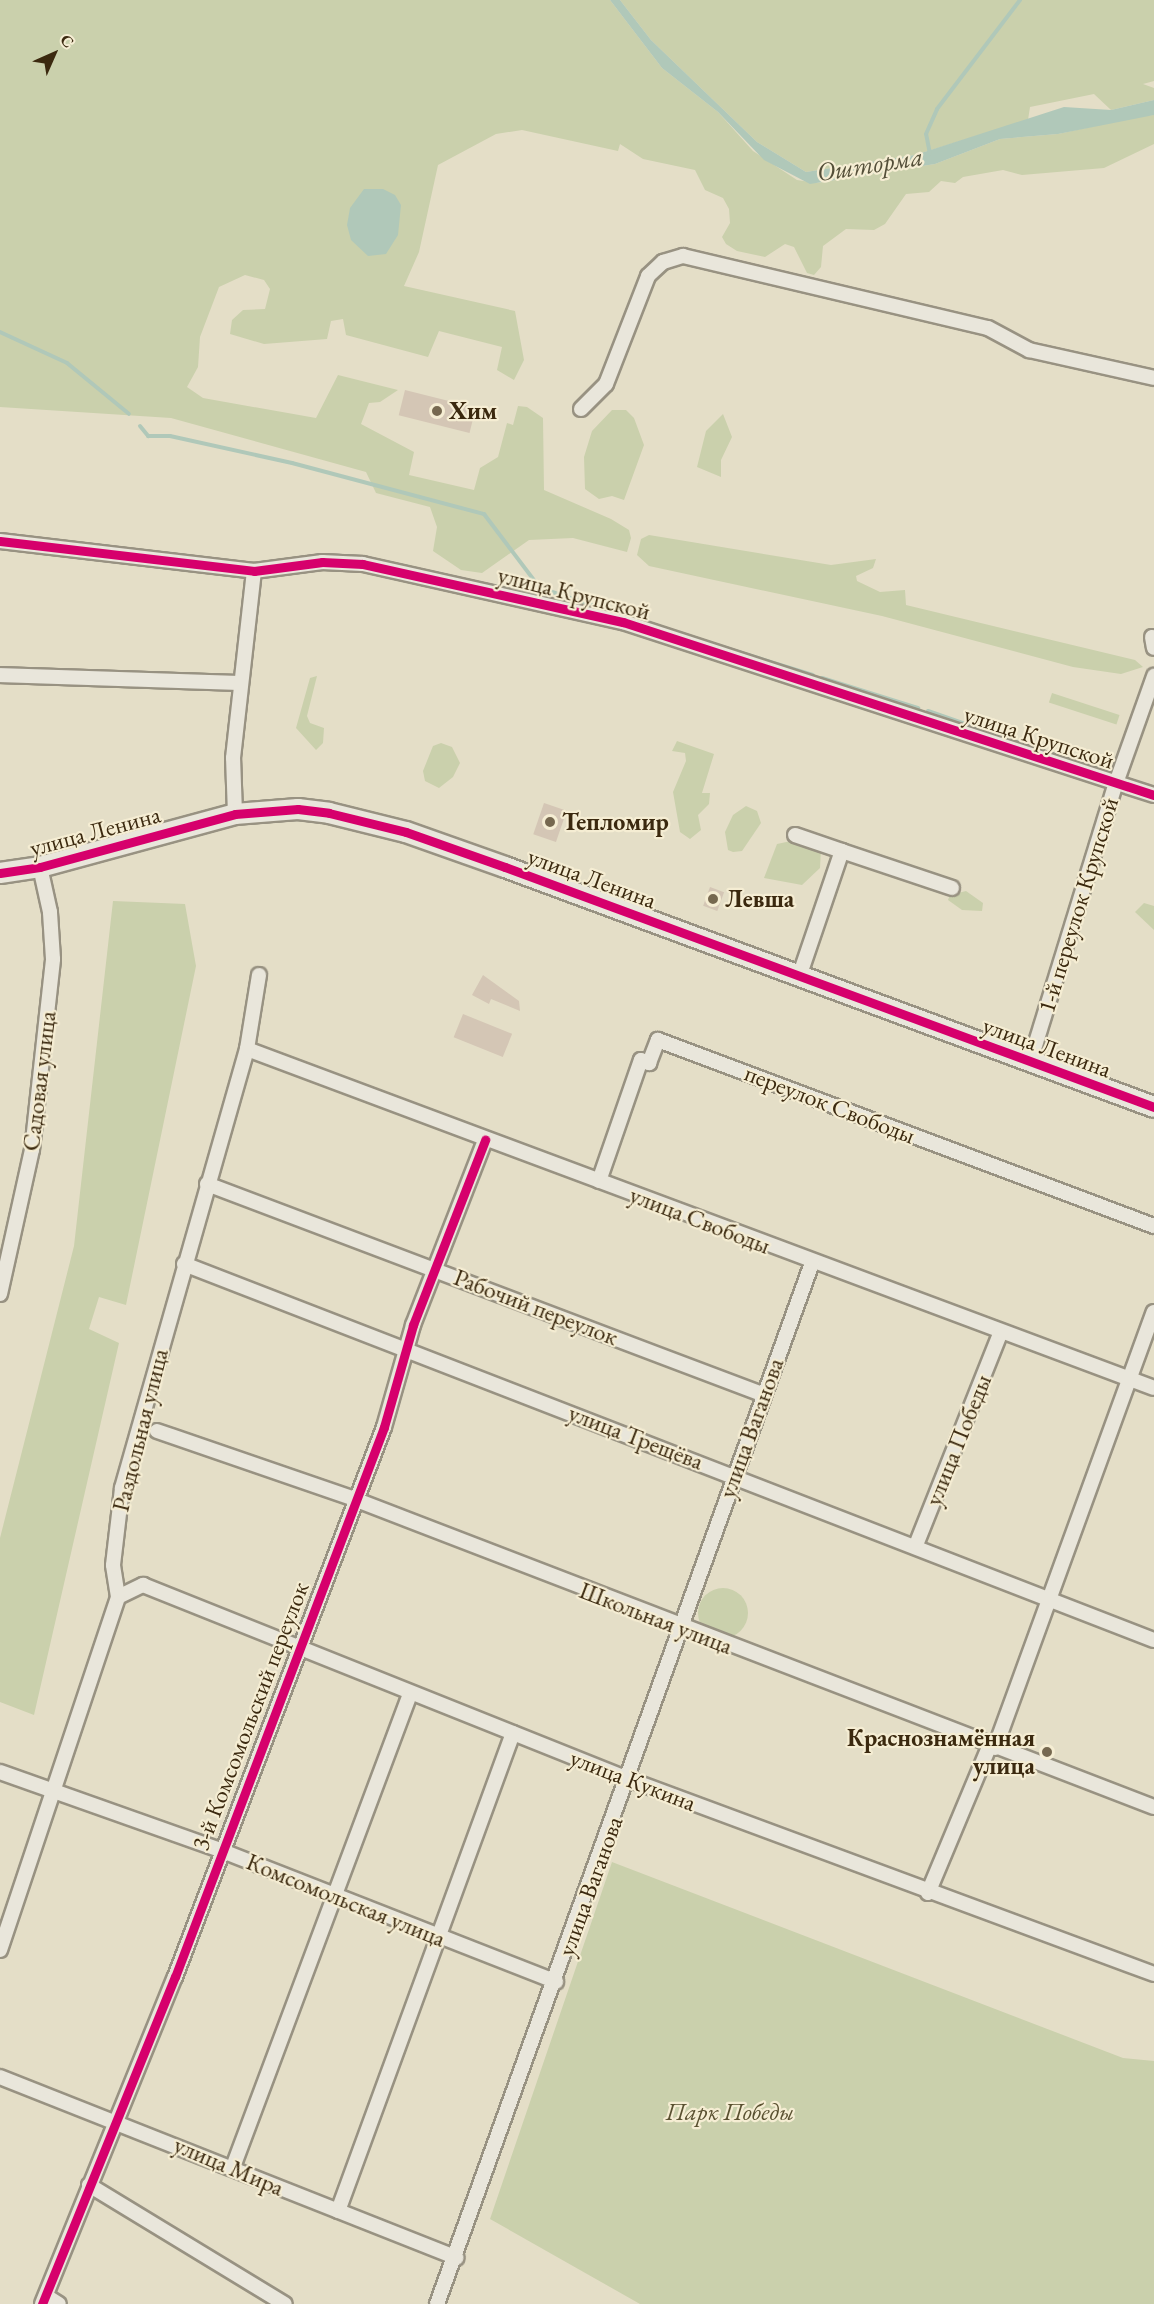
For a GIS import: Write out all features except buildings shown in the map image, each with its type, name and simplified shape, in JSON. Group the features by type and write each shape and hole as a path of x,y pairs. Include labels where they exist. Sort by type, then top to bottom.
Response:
{"street":[{"path":"581,409 606,384 648,276 663,262 683,256 988,328 1029,350 1154,378"},
{"name":"улица Крупской","path":"0,541 254,571 322,562 363,564 623,622 1154,795"},
{"path":"235,814 233,758 254,571"},
{"path":"0,675 240,683"},
{"name":"1-й переулок Крупской","path":"1030,1062 1116,783 1154,676"},
{"name":"улица Ленина","path":"0,873 40,867 235,814 298,809 406,832 1154,1107"},
{"path":"795,835 952,888"},
{"path":"799,977 842,851"},
{"name":"Садовая улица","path":"0,1294 32,1149 53,959 50,912 40,867"},
{"name":"Раздольная улица","path":"0,1950 55,1794 118,1597 113,1565 122,1488 247,1049 259,975"},
{"name":"переулок Свободы","path":"598,1181 641,1060 649,1063 658,1040 1154,1226"},
{"name":"улица Свободы","path":"247,1049 1000,1334 1154,1388"},
{"name":"3-й Комсомольский переулок","path":"44,2300 115,2119 175,1977 296,1648 384,1427 435,1269 485,1140"},
{"name":"Рабочий переулок","path":"207,1184 762,1394"},
{"name":"улица Ваганова","path":"437,2304 456,2258 556,1982 762,1394 812,1263"},
{"name":"улица Трещёва","path":"184,1264 734,1474 916,1545 1050,1601 1154,1640"},
{"path":"928,1893 992,1748 1050,1601 1154,1312"},
{"name":"улица Победы","path":"916,1545 1000,1334"},
{"name":"Школьная улица","path":"157,1431 354,1499 679,1628 992,1748 1154,1807"},
{"name":"улица Кукина","path":"118,1597 143,1585 410,1694 628,1779 928,1893 1154,1974"},
{"path":"232,2167 337,1896 410,1694"},
{"path":"338,2211 513,1733"},
{"name":"Комсомольская улица","path":"0,1772 55,1794 220,1850 556,1982"},
{"name":"улица Мира","path":"0,2077 115,2119 456,2258"},
{"path":"89,2185 285,2304"},
{"path":"44,2300 59,2304"}],"green space":[{"path":"0,0 610,0 662,68 718,112 753,151 797,180 817,183 935,164 1000,139 1058,134 1141,116 1154,115 1154,144 1104,168 1022,175 1003,170 963,177 955,183 941,181 929,192 906,194 885,224 874,230 846,229 823,246 821,267 814,275 807,273 794,247 785,244 765,257 737,251 726,244 722,237 730,223 729,209 723,198 705,190 695,170 643,159 620,144 618,151 522,130 496,134 438,165 419,252 404,286 515,311 524,360 514,380 497,370 502,347 439,331 428,357 346,335 343,319 331,321 327,339 264,344 230,334 232,320 243,310 265,309 270,289 264,280 245,275 219,287 200,337 198,367 187,387 203,398 316,418 338,375 398,390 380,402 369,403 361,424 414,452 409,475 474,490 480,468 498,457 507,423 513,425 518,406 527,407 543,418 544,490 611,519 629,530 631,538 627,552 573,538 529,540 482,573 461,570 433,551 437,527 430,507 376,493 366,472 171,418 0,407"},
{"path":"620,0 1154,0 1154,81 1143,84 1154,88 1154,100 1111,110 1094,94 1030,107 1028,120 915,155 806,172 757,142 651,40"},
{"path":"612,410 626,410 634,418 644,445 624,500 612,496 599,499 585,489 584,457 592,431"},
{"path":"723,414 732,437 721,460 721,477 697,467 706,431"},
{"path":"649,535 831,565 876,559 873,568 856,576 857,581 880,592 905,590 906,605 1135,660 1143,667 1121,674 1073,667 882,616 649,566 637,555 641,539"},
{"path":"317,676 307,716 310,723 324,728 323,743 316,750 296,728 310,678"},
{"path":"1052,693 1120,715 1116,724 1049,703"},
{"path":"677,741 714,754 702,793 710,793 709,804 698,815 701,830 690,839 680,832 673,792 686,761 685,753 672,751"},
{"path":"441,743 452,747 460,763 453,777 439,788 425,781 423,771 433,746"},
{"path":"746,806 757,811 761,823 742,851 733,852 728,850 725,832 733,815"},
{"path":"791,841 814,841 821,849 820,868 802,885 764,878 777,844"},
{"path":"966,891 983,903 982,911 962,910 948,900 950,895"},
{"path":"113,901 185,904 196,966 126,1305 99,1297 89,1329 119,1343 34,1715 0,1702 0,1538 74,1246"},
{"path":"1144,903 1154,906 1154,930 1135,912"},
{"path":"723,1588 741,1595 748,1613 741,1631 723,1638 705,1631 698,1613 705,1595"},
{"name":"Парк Победы","path":"612,1862 1123,2058 1154,2061 1154,2304 640,2304 490,2219"}],"water":[{"name":"Ошторма","path":"610,0 620,0 651,40 757,142 806,172 915,155 1064,107 1111,110 1154,100 1154,115 1058,134 1000,139 935,164 810,184 764,160 718,112 662,68"},
{"path":"364,189 383,189 395,195 401,205 398,235 386,254 368,256 351,240 347,225 350,208"}],"waterway":[{"name":"Ошторма","path":"930,154 926,134 937,109 1020,0"},
{"path":"0,332 67,363 129,414"},
{"path":"140,426 148,436 170,436 292,463 484,514 540,588 619,614"},
{"path":"719,646 813,675"},
{"path":"822,678 918,708"},
{"path":"928,711 1020,743"},
{"path":"1030,747 1114,774"}],"cycle path":[{"path":"0,541 254,571 322,562 363,564 623,622 1154,795"},
{"path":"0,873 40,867 235,814 298,809 329,813 406,832 505,867 1154,1107"},
{"path":"42,2304 175,1977 384,1427 413,1325 485,1140"}],"place":[{"name":"Хим","path":"437,411"},
{"name":"Тепломир","path":"550,822"},
{"name":"Левша","path":"713,899"},
{"name":"Краснознамённая улица","path":"1047,1752"}]}
